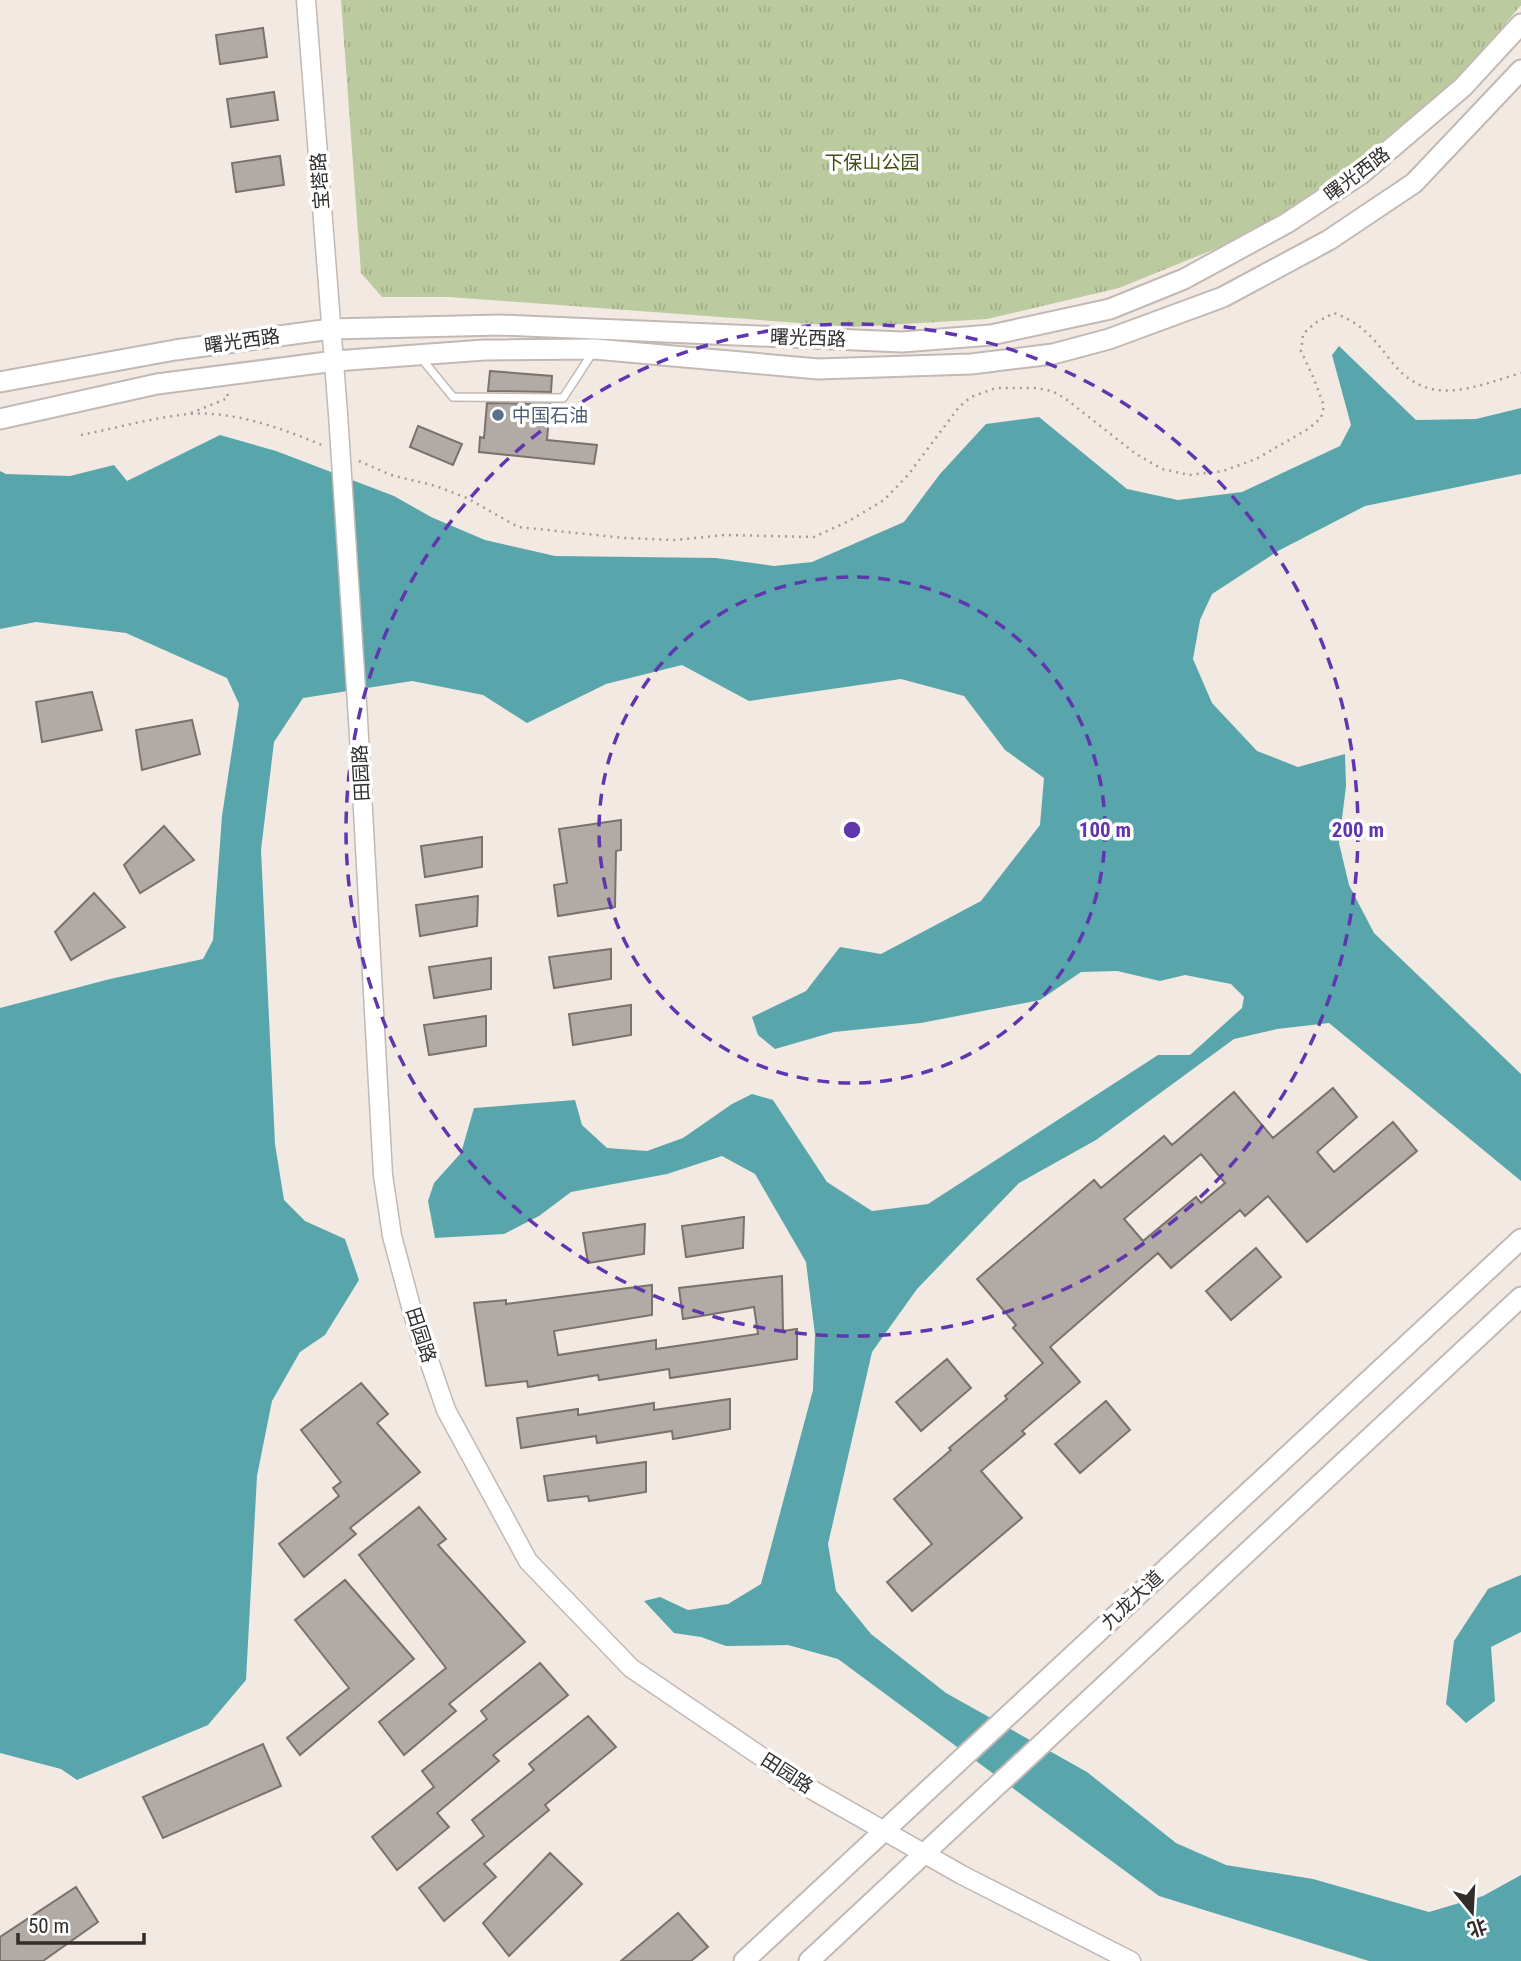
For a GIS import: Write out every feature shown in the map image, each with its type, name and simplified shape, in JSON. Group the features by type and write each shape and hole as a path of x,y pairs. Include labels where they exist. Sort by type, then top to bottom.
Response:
{"main road":[{"name":"曙光西路","path":"1,382 175,349 331,329 500,325 902,342 992,335 1110,309 1196,272 1287,223 1361,174 1463,87 1521,24"},
{"name":"曙光西路","path":"5,418 158,384 335,361 484,350 595,349 818,369 971,364 1053,354 1109,339 1223,297 1329,240 1414,183 1521,70"},
{"name":"九龙大道","path":"744,1961 1521,1239"},
{"path":"809,1961 1521,1297"}],"street":[{"name":"宝塔路","path":"306,0 335,361"},
{"name":"田园路","path":"335,361 383,1175 392,1236 413,1314 446,1410 528,1561 631,1668 800,1783 962,1875 1131,1961"}],"lane":[{"path":"418,355 453,397 563,398 595,349"}],"path":[{"path":"356,460 391,475 436,486 467,498 518,527 625,538 675,540 725,535 814,537 849,521 884,500 908,475 959,407 971,397 996,388 1036,388 1052,391 1136,454 1161,469 1189,475 1223,471 1256,459 1308,429 1321,418 1324,406 1301,351 1303,334 1315,323 1334,313 1350,318 1370,334 1410,382 1434,391 1467,389 1521,373"},
{"path":"81,435 188,414 228,398 225,375"},
{"path":"188,414 217,415 285,430 332,450"}],"green space":[{"name":"下保山公园","path":"341,0 1521,0 1521,5 1468,69 1357,170 1237,240 1119,288 987,319 854,327 449,297 382,297 361,273"}],"water":[{"path":"1339,346 1416,420 1476,419 1521,408 1521,474 1365,506 1278,551 1212,594 1200,620 1193,659 1212,703 1257,751 1298,767 1345,754 1346,786 1339,843 1349,885 1374,933 1521,1074 1521,1181 1329,1023 1277,1029 1234,1039 1096,1140 1019,1183 917,1289 872,1352 828,1544 836,1591 871,1634 946,1693 1087,1772 1176,1843 1226,1865 1313,1879 1429,1912 1483,1896 1521,1875 1521,1961 1369,1961 1159,1896 838,1659 788,1645 726,1646 701,1637 674,1633 644,1601 660,1597 688,1610 728,1604 761,1584 813,1390 815,1335 806,1262 755,1174 722,1156 667,1174 571,1192 539,1216 504,1234 435,1238 428,1201 434,1183 461,1153 474,1108 575,1100 582,1125 607,1148 647,1151 683,1138 732,1104 752,1094 773,1100 827,1182 872,1211 928,1204 1158,1055 1190,1055 1242,1008 1244,997 1231,984 1185,975 1160,981 1117,971 1081,972 1040,1000 921,1023 834,1032 775,1049 758,1035 752,1017 806,991 840,947 881,954 981,901 1040,825 1044,778 1005,750 964,696 901,679 749,701 682,665 606,684 527,723 483,695 412,681 303,698 274,742 261,850 275,1144 284,1200 305,1221 345,1239 359,1280 325,1335 300,1352 272,1401 257,1476 246,1680 208,1725 77,1780 61,1769 0,1753 0,1008 110,979 203,959 213,940 222,816 239,704 227,678 126,633 36,622 0,629 0,471 6,474 70,476 114,465 127,481 220,435 276,451 394,496 431,517 485,540 555,556 716,558 774,566 812,562 904,522 940,474 986,424 1039,417 1127,489 1178,500 1242,492 1340,446 1351,425 1332,355"},
{"path":"1521,1575 1521,1632 1491,1647 1495,1701 1466,1723 1446,1704 1454,1641 1488,1589"}],"building":[{"path":"263,28 267,57 220,64 216,35"},
{"path":"274,92 278,120 231,127 227,99"},
{"path":"280,156 284,185 236,192 232,163"},
{"path":"490,371 552,376 551,392 488,391"},
{"path":"487,403 550,404 547,440 597,445 594,464 479,452 480,437 484,438"},
{"path":"418,426 462,444 453,465 410,447"},
{"path":"92,692 102,730 42,742 36,702"},
{"path":"192,720 200,754 142,770 136,730"},
{"path":"621,820 621,850 616,851 615,907 558,916 554,885 567,883 559,829"},
{"path":"164,826 194,860 140,893 124,865"},
{"path":"482,837 482,867 425,877 421,846"},
{"path":"94,893 125,927 71,960 55,932"},
{"path":"478,896 477,926 420,936 416,905"},
{"path":"611,949 611,979 554,988 549,957"},
{"path":"491,958 491,989 434,998 429,967"},
{"path":"631,1005 631,1035 573,1045 569,1014"},
{"path":"486,1016 486,1046 429,1055 424,1025"},
{"path":"1333,1088 1357,1117 1317,1152 1334,1172 1393,1122 1417,1151 1307,1242 1268,1196 1245,1216 1240,1210 1171,1268 1158,1253 1050,1347 1080,1382 1022,1431 1025,1434 981,1471 1022,1518 912,1611 887,1582 932,1544 894,1499 1007,1399 1005,1396 1043,1363 1013,1328 1016,1325 977,1279 1094,1180 1101,1188 1164,1136 1172,1145 1234,1092 1273,1138","holes":["1201,1154 1225,1183 1201,1203 1196,1197 1143,1241 1124,1219"]},
{"path":"744,1217 743,1248 686,1257 682,1226"},
{"path":"645,1224 644,1254 588,1263 583,1233"},
{"path":"1256,1248 1281,1277 1231,1320 1206,1291"},
{"path":"782,1276 783,1331 797,1329 797,1359 670,1378 669,1369 599,1380 598,1375 528,1387 527,1381 486,1386 474,1303 506,1300 506,1304 652,1285 652,1315 554,1331 558,1355 656,1340 656,1349 758,1334 754,1307 683,1319 679,1288"},
{"path":"947,1359 971,1388 921,1431 896,1402"},
{"path":"361,1383 388,1414 377,1423 420,1472 350,1528 356,1534 304,1577 279,1544 339,1496 333,1488 341,1482 301,1430"},
{"path":"730,1399 730,1429 673,1439 672,1431 597,1443 596,1436 521,1448 517,1418 578,1409 578,1415 654,1403 654,1410"},
{"path":"1106,1401 1130,1430 1080,1473 1055,1444"},
{"path":"646,1462 646,1492 589,1501 588,1496 548,1501 544,1476"},
{"path":"419,1507 446,1539 438,1545 525,1642 449,1704 456,1711 404,1755 379,1722 446,1668 359,1555"},
{"path":"345,1580 414,1659 300,1755 287,1738 349,1688 295,1620"},
{"path":"540,1663 568,1695 493,1755 499,1761 437,1813 449,1827 397,1870 372,1837 434,1787 422,1771 487,1719 481,1711"},
{"path":"588,1716 616,1747 545,1805 549,1810 484,1864 496,1877 444,1921 419,1888 484,1836 472,1820 534,1770 529,1764"},
{"path":"263,1744 281,1786 163,1838 143,1797"},
{"path":"550,1853 582,1884 509,1956 483,1923"},
{"path":"76,1887 98,1922 43,1961 0,1961 0,1937"},
{"path":"678,1913 708,1947 691,1961 621,1961"}],"place":[{"name":"中国石油","path":"498,415"}]}
